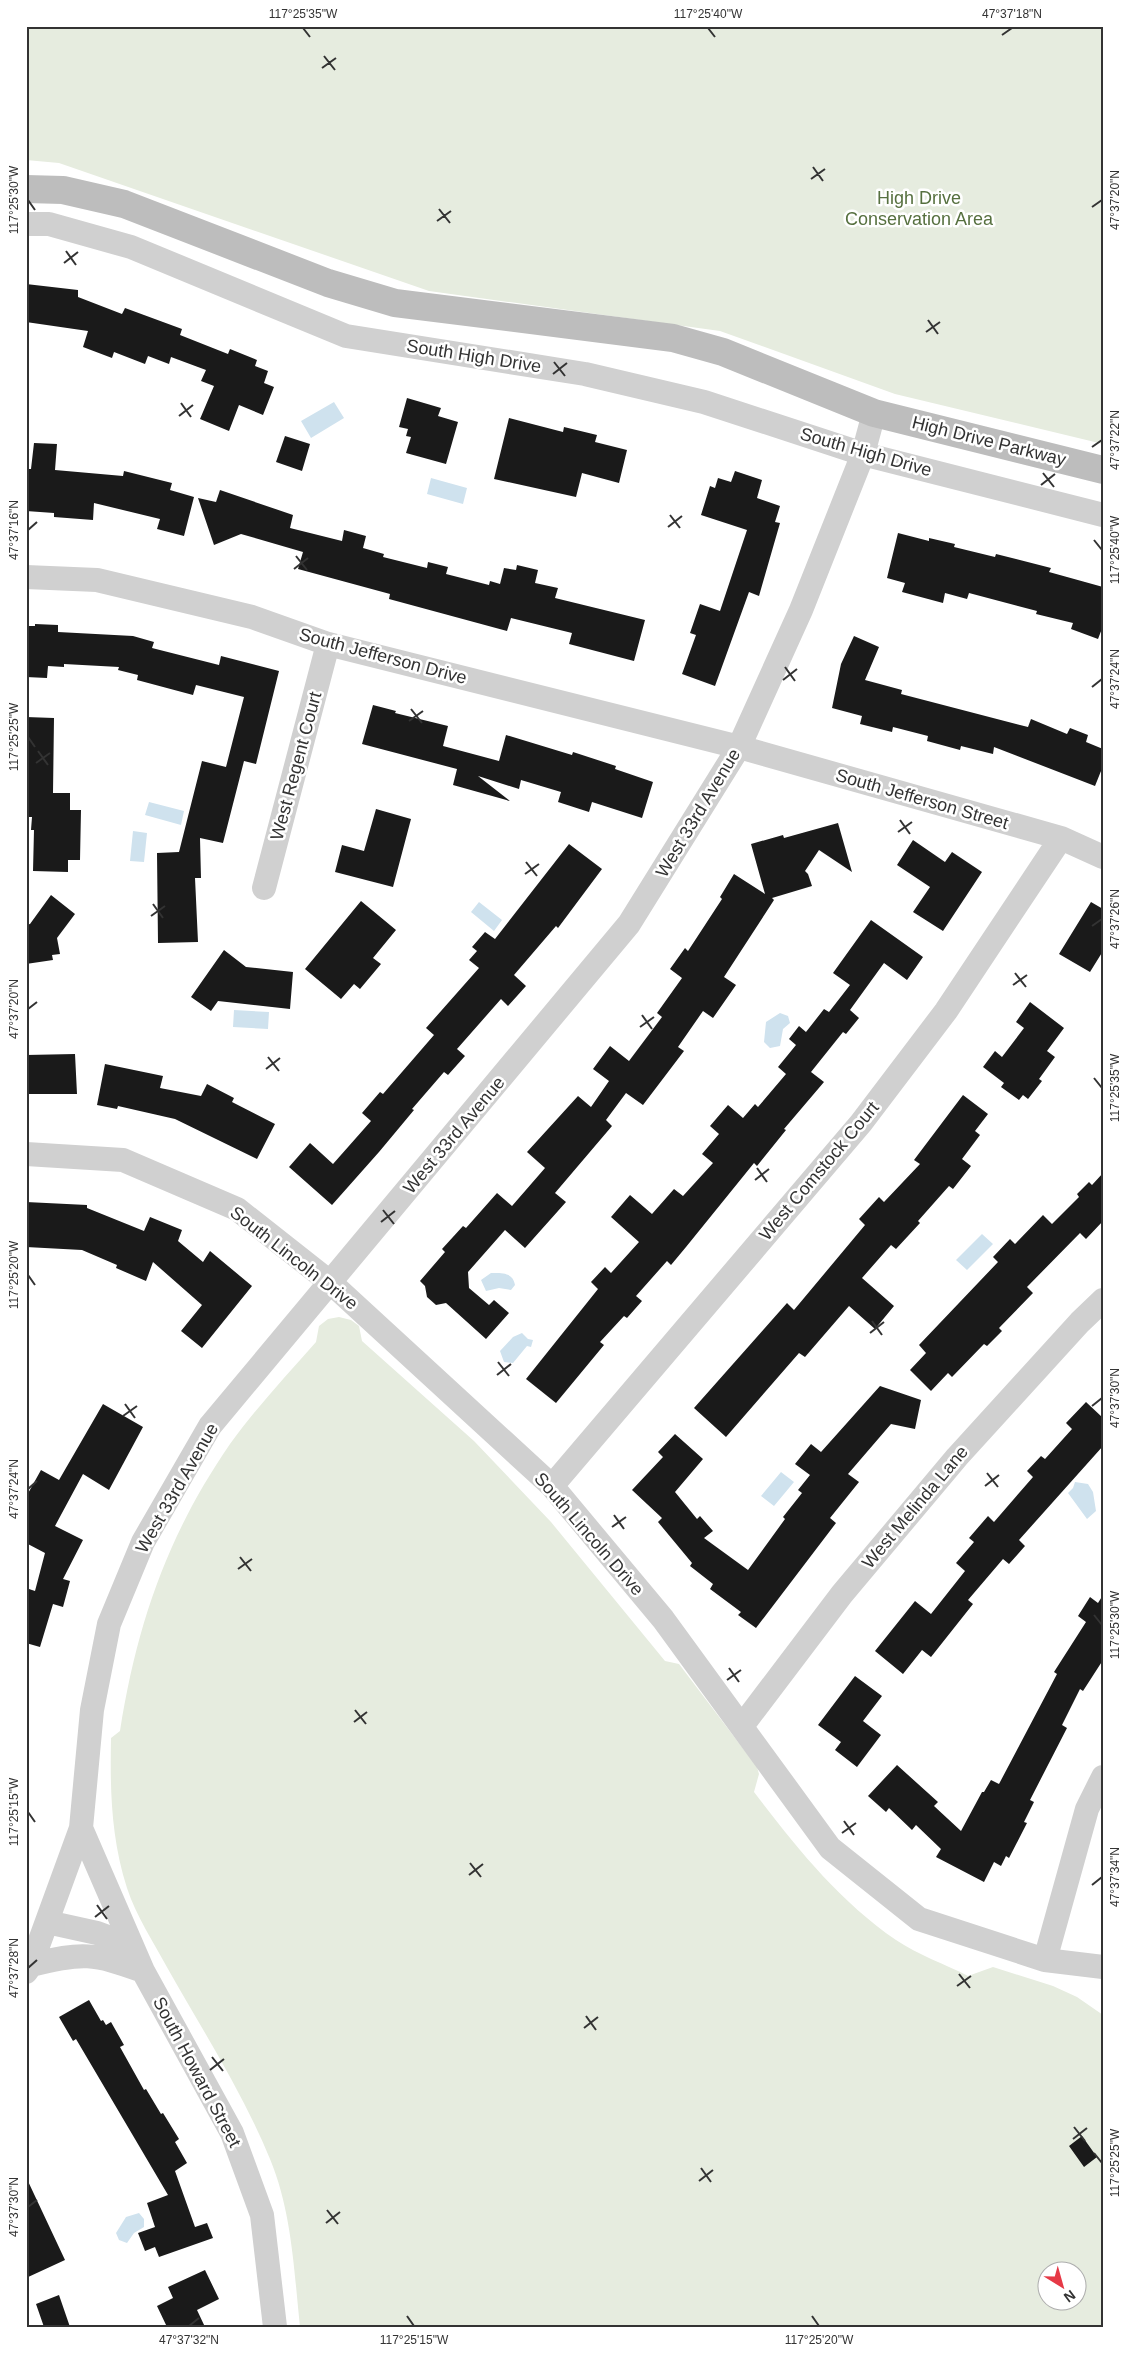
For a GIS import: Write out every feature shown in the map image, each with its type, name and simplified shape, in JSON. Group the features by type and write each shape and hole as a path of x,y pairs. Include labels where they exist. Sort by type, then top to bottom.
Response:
{"main road":[{"path":"26,189 64,190 124,204 328,283 395,303 673,338 724,352 874,413"},
{"name":"High Drive Parkway","path":"874,413 1103,470"}],"street":[{"name":"South High Drive","path":"26,224 49,224 131,246 346,336 585,374 704,402 863,454 1103,515"},
{"name":"West 33rd Avenue","path":"29,1969 80,1828 92,1710 110,1624 142,1542 210,1426 629,924 739,747 801,610 863,454 874,413"},
{"name":"South Jefferson Drive","path":"26,577 97,580 252,617 328,644 739,747"},
{"name":"West Regent Court","path":"264,888 328,644"},
{"name":"South Jefferson Street","path":"739,747 1061,838 1103,857"},
{"name":"West Comstock Court","path":"552,1486 861,1123 946,1011 1061,838"},
{"name":"South Lincoln Drive","path":"26,1154 122,1160 237,1209 331,1283 552,1486 664,1619 830,1848 919,1919 1045,1960 1103,1967"},
{"name":"West Melinda Lane","path":"742,1726 842,1594 957,1457 1080,1322 1103,1300"},
{"path":"1045,1960 1087,1809 1103,1777"},
{"name":"South Howard Street","path":"80,1828 143,1971 236,2144 262,2215 275,2327"},
{"path":"47,1922 97,1933 132,1946"},
{"path":"29,1969 64,1957 88,1955 113,1959 143,1971"}],"green space":[{"name":"High Drive Conservation Area","path":"26,26 1103,26 1103,444 895,394 720,331 429,291 59,163 26,160"},
{"path":"339,1317 351,1320 359,1326 362,1341 474,1441 551,1522 665,1661 679,1664 757,1767 759,1774 754,1792 819,1872 855,1908 904,1945 968,1976 993,1967 1053,1986 1077,1997 1103,2015 1103,2327 300,2327 288,2221 270,2159 248,2110 135,1909 127,1888 118,1851 113,1814 111,1738 120,1731 136,1653 158,1581 172,1546 189,1512 230,1444 316,1342 319,1326 328,1319"}],"water":[{"path":"334,402 344,418 311,438 301,421"},
{"path":"431,478 467,488 463,504 427,494"},
{"path":"149,802 184,811 181,825 145,815"},
{"path":"133,831 147,833 144,862 130,861"},
{"path":"479,902 502,920 494,931 471,912"},
{"path":"234,1010 269,1012 268,1029 233,1027"},
{"path":"780,1013 788,1016 790,1023 783,1029 780,1046 770,1048 764,1042 766,1022"},
{"path":"982,1234 993,1244 967,1270 956,1260"},
{"path":"491,1273 509,1275 515,1285 511,1290 499,1288 486,1291 481,1280"},
{"path":"522,1333 528,1339 533,1340 531,1347 527,1346 513,1363 504,1362 500,1351 513,1337"},
{"path":"781,1472 794,1482 774,1506 761,1496"},
{"path":"1075,1482 1088,1484 1093,1492 1096,1511 1087,1519 1068,1493 1073,1488"},
{"path":"139,2213 144,2219 144,2227 134,2233 127,2243 119,2240 116,2233 126,2217"}],"building":[{"path":"26,284 78,290 78,297 122,314 125,308 182,329 180,335 228,354 230,349 257,360 255,366 268,371 264,383 274,387 263,415 239,405 229,431 200,419 214,386 201,381 206,370 171,357 169,364 148,356 145,364 114,352 112,358 83,347 88,331 26,322"},
{"path":"407,398 441,408 438,416 458,422 446,464 406,453 411,437 406,436 408,429 399,427"},
{"path":"509,418 563,432 564,427 597,435 595,442 627,450 619,483 582,473 576,497 494,479"},
{"path":"285,436 310,444 302,471 276,462"},
{"path":"34,443 57,444 55,470 123,476 124,471 172,483 170,490 194,497 184,536 157,529 160,519 94,503 93,520 54,517 54,513 26,511 26,469 31,469"},
{"path":"735,471 762,480 757,498 780,506 775,522 780,523 759,596 749,592 715,686 682,674 696,635 690,633 700,604 720,611 747,530 701,515 710,486 715,488 718,478 731,482"},
{"path":"220,490 293,515 290,528 342,541 344,530 366,536 363,548 384,554 383,557 427,568 428,562 448,567 446,574 489,585 490,581 500,584 504,568 516,570 517,565 538,570 535,583 558,588 555,598 645,620 634,661 569,644 572,633 511,618 507,631 389,599 390,594 298,569 303,552 241,534 214,545 198,498 216,502"},
{"path":"898,533 929,541 929,538 955,544 954,547 995,557 996,554 1051,568 1049,572 1103,587 1103,626 1098,639 1071,629 1073,623 1036,614 1037,611 969,593 967,599 945,593 943,603 902,592 905,583 887,578"},
{"path":"35,624 58,625 58,632 133,636 154,642 152,648 219,665 221,656 279,671 256,764 244,761 223,843 200,838 201,878 195,878 198,942 158,943 157,853 179,852 202,761 226,767 244,697 196,685 193,695 137,680 138,675 118,670 119,667 64,664 64,667 48,666 47,678 26,677 26,626 35,626"},
{"path":"854,636 879,647 865,680 902,690 901,694 1028,727 1031,719 1067,734 1070,728 1088,735 1086,742 1103,749 1103,766 1095,786 994,747 993,754 961,746 960,750 927,741 928,736 893,727 892,732 860,724 862,716 832,708 841,664"},
{"path":"373,705 396,711 395,713 448,726 443,746 499,761 506,735 572,755 573,752 616,766 615,769 653,782 642,818 592,802 589,812 558,802 561,792 521,780 519,789 478,776 510,801 453,785 457,769 362,744"},
{"path":"26,717 54,718 53,793 70,793 70,810 81,810 80,860 68,860 68,872 33,871 34,830 31,830 32,817 26,817"},
{"path":"376,809 411,819 393,887 335,872 342,845 364,851"},
{"path":"838,823 852,872 819,850 805,871 812,886 772,898 774,900 724,977 736,985 713,1018 703,1011 678,1047 684,1051 643,1105 626,1093 606,1120 612,1126 555,1193 566,1202 525,1248 505,1230 468,1272 469,1288 489,1305 494,1300 509,1313 486,1339 446,1303 436,1305 427,1297 425,1286 420,1281 445,1252 442,1249 463,1226 466,1228 497,1193 512,1206 545,1168 527,1152 578,1096 591,1107 609,1081 593,1069 610,1046 629,1061 662,1017 657,1013 682,978 670,969 685,948 688,951 722,899 720,897 734,874 765,894 751,844 783,835 784,838"},
{"path":"913,840 945,862 952,852 982,872 943,931 913,912 930,887 897,865"},
{"path":"569,844 602,869 558,928 556,926 514,975 526,986 508,1006 501,999 457,1049 465,1056 448,1075 444,1072 412,1109 414,1110 379,1152 332,1205 289,1167 310,1143 333,1164 371,1121 362,1113 380,1092 383,1094 434,1035 426,1028 479,968 469,960 477,951 472,947 485,932 495,939"},
{"path":"51,895 75,914 57,938 60,954 52,955 53,960 26,964 26,925 30,924"},
{"path":"361,901 396,930 373,958 381,964 360,989 354,984 341,999 305,969"},
{"path":"1091,902 1103,909 1103,951 1090,972 1059,954"},
{"path":"871,920 923,957 907,980 884,963 850,1010 859,1018 846,1034 843,1032 811,1072 824,1082 784,1129 786,1130 757,1166 754,1163 671,1265 667,1261 636,1296 642,1301 627,1318 624,1316 600,1342 604,1345 556,1403 526,1379 598,1289 591,1282 605,1267 611,1273 639,1242 611,1217 630,1195 652,1214 674,1189 683,1196 713,1163 702,1154 719,1134 710,1126 728,1105 743,1118 755,1104 758,1107 786,1074 778,1067 796,1045 789,1039 799,1026 806,1032 824,1009 829,1012 850,985 833,973"},
{"path":"224,950 246,967 293,972 290,1009 218,1001 211,1011 191,997"},
{"path":"1030,1002 1064,1028 1047,1051 1055,1057 1039,1079 1042,1081 1028,1099 1023,1095 1019,1100 1001,1087 1004,1083 983,1067 995,1051 1002,1057 1024,1028 1016,1022"},
{"path":"75,1054 77,1094 26,1094 26,1055"},
{"path":"105,1064 163,1076 160,1088 201,1096 207,1084 234,1098 232,1102 275,1124 257,1159 175,1119 118,1106 117,1109 97,1105"},
{"path":"963,1095 988,1114 975,1131 980,1135 962,1159 971,1166 953,1189 949,1186 918,1221 920,1223 896,1249 891,1245 862,1278 894,1306 875,1329 849,1306 805,1357 799,1353 726,1437 694,1408 787,1303 794,1310 865,1225 859,1219 879,1197 884,1202 920,1164 914,1160"},
{"path":"1103,1173 1103,1221 1086,1239 1080,1233 1027,1287 1033,1293 999,1328 1002,1331 987,1346 984,1344 952,1377 948,1373 931,1391 910,1370 926,1353 919,1345 998,1262 993,1257 1010,1239 1015,1244 1043,1215 1052,1224 1079,1197 1077,1194 1089,1182 1092,1185"},
{"path":"26,1202 87,1205 87,1208 144,1231 150,1217 182,1230 178,1241 203,1262 210,1251 252,1286 202,1348 181,1331 202,1305 153,1262 146,1281 116,1268 117,1265 82,1250 26,1247"},
{"path":"880,1386 921,1400 915,1429 891,1424 848,1474 859,1482 830,1518 836,1523 756,1628 738,1615 741,1612 710,1589 713,1584 690,1566 692,1563 658,1522 662,1518 632,1490 663,1457 658,1452 675,1434 703,1459 675,1492 697,1519 700,1516 713,1531 704,1538 748,1570 785,1519 783,1517 802,1493 798,1490 810,1475 795,1464 811,1444 821,1452"},
{"path":"1086,1402 1103,1418 1103,1446 1019,1540 1025,1546 1009,1564 1003,1559 968,1600 973,1604 931,1657 922,1650 903,1674 875,1651 915,1601 931,1614 965,1571 956,1563 974,1542 969,1538 988,1516 994,1522 1033,1477 1027,1471 1041,1456 1045,1459 1072,1429 1066,1423"},
{"path":"103,1404 143,1427 109,1490 83,1474 55,1526 83,1540 63,1579 70,1581 63,1607 53,1604 40,1647 26,1643 26,1588 35,1591 45,1553 26,1543 26,1497 41,1470 59,1480"},
{"path":"1103,1595 1103,1660 1083,1691 1080,1689 1062,1725 1067,1728 1030,1800 1034,1802 1024,1822 1027,1823 1009,1858 1006,1856 1001,1866 994,1862 984,1882 936,1857 941,1849 916,1825 912,1830 889,1808 886,1812 868,1796 897,1765 938,1802 934,1806 961,1831 982,1792 984,1792 991,1780 999,1784 1057,1674 1054,1672 1086,1622 1078,1616 1090,1597 1098,1603"},
{"path":"855,1676 882,1696 863,1721 881,1735 857,1767 835,1750 841,1742 818,1725"},
{"path":"89,2000 101,2021 103,2020 106,2025 111,2022 124,2045 120,2047 144,2090 146,2089 179,2139 175,2142 187,2163 175,2171 195,2227 207,2223 213,2238 159,2257 155,2247 145,2251 138,2233 155,2227 147,2203 168,2195 76,2039 73,2041 59,2017"},
{"path":"1082,2136 1097,2157 1084,2167 1069,2146"},
{"path":"26,2177 65,2260 26,2278"},
{"path":"205,2270 219,2299 197,2310 205,2327 167,2327 157,2306 173,2298 168,2287"},
{"path":"59,2295 70,2327 44,2327 36,2304"}]}
